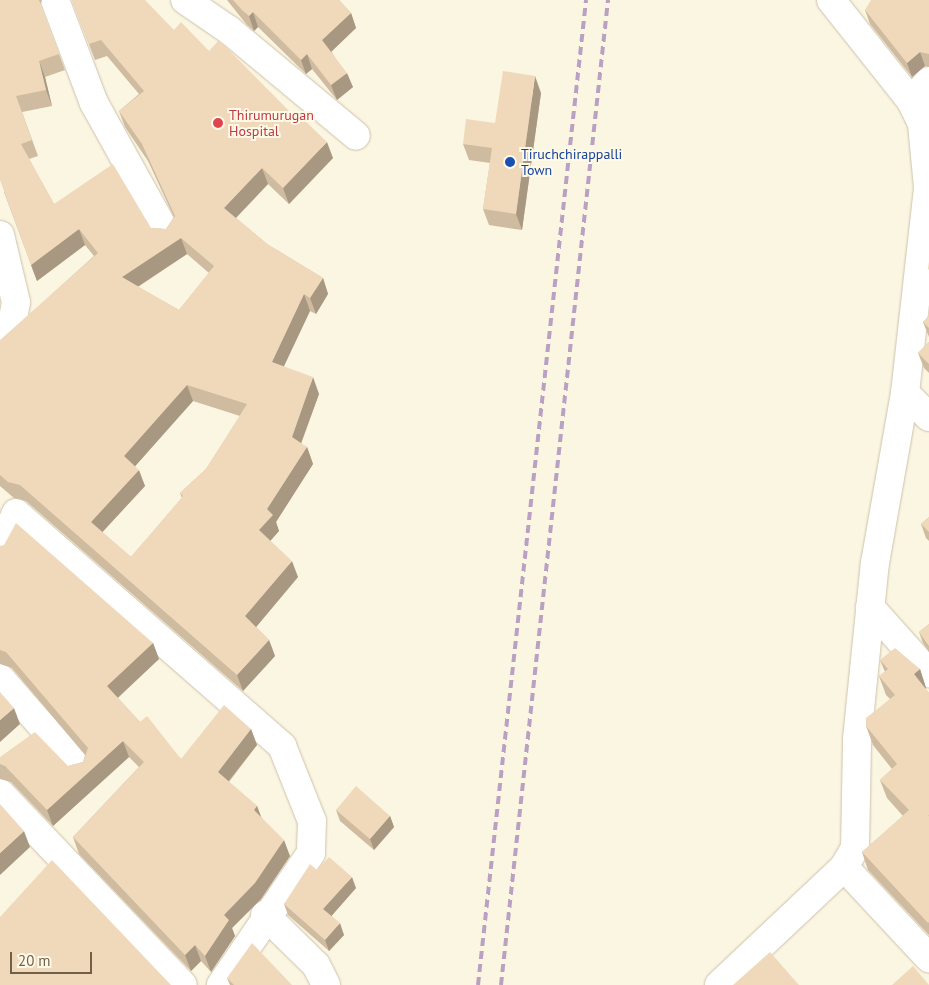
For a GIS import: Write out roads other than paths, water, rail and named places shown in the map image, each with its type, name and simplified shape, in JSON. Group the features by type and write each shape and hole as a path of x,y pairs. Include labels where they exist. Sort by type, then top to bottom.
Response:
{"street":[{"path":"55,0 94,103 165,230"},
{"path":"189,1 229,30 356,136"},
{"path":"837,2 923,126"},
{"path":"719,985 844,866 857,839 857,739 870,608 888,472 905,393 928,188 923,126 929,81"},
{"path":"0,235 16,302 12,324 0,344"},
{"path":"905,393 929,417"},
{"path":"0,549 8,506"},
{"path":"8,506 282,746 312,820 311,854 265,915 221,985"},
{"path":"870,608 929,673"},
{"path":"0,678 31,736 78,767"},
{"path":"0,793 183,985"},
{"path":"844,866 929,958"},
{"path":"265,915 316,965 326,985"}],"railway":[{"path":"478,985 586,0"},
{"path":"501,985 608,0"}],"place":[{"name":"Thirumurugan Hospital","path":"218,123"},
{"name":"Tiruchchirappalli Town","path":"510,162"}]}
